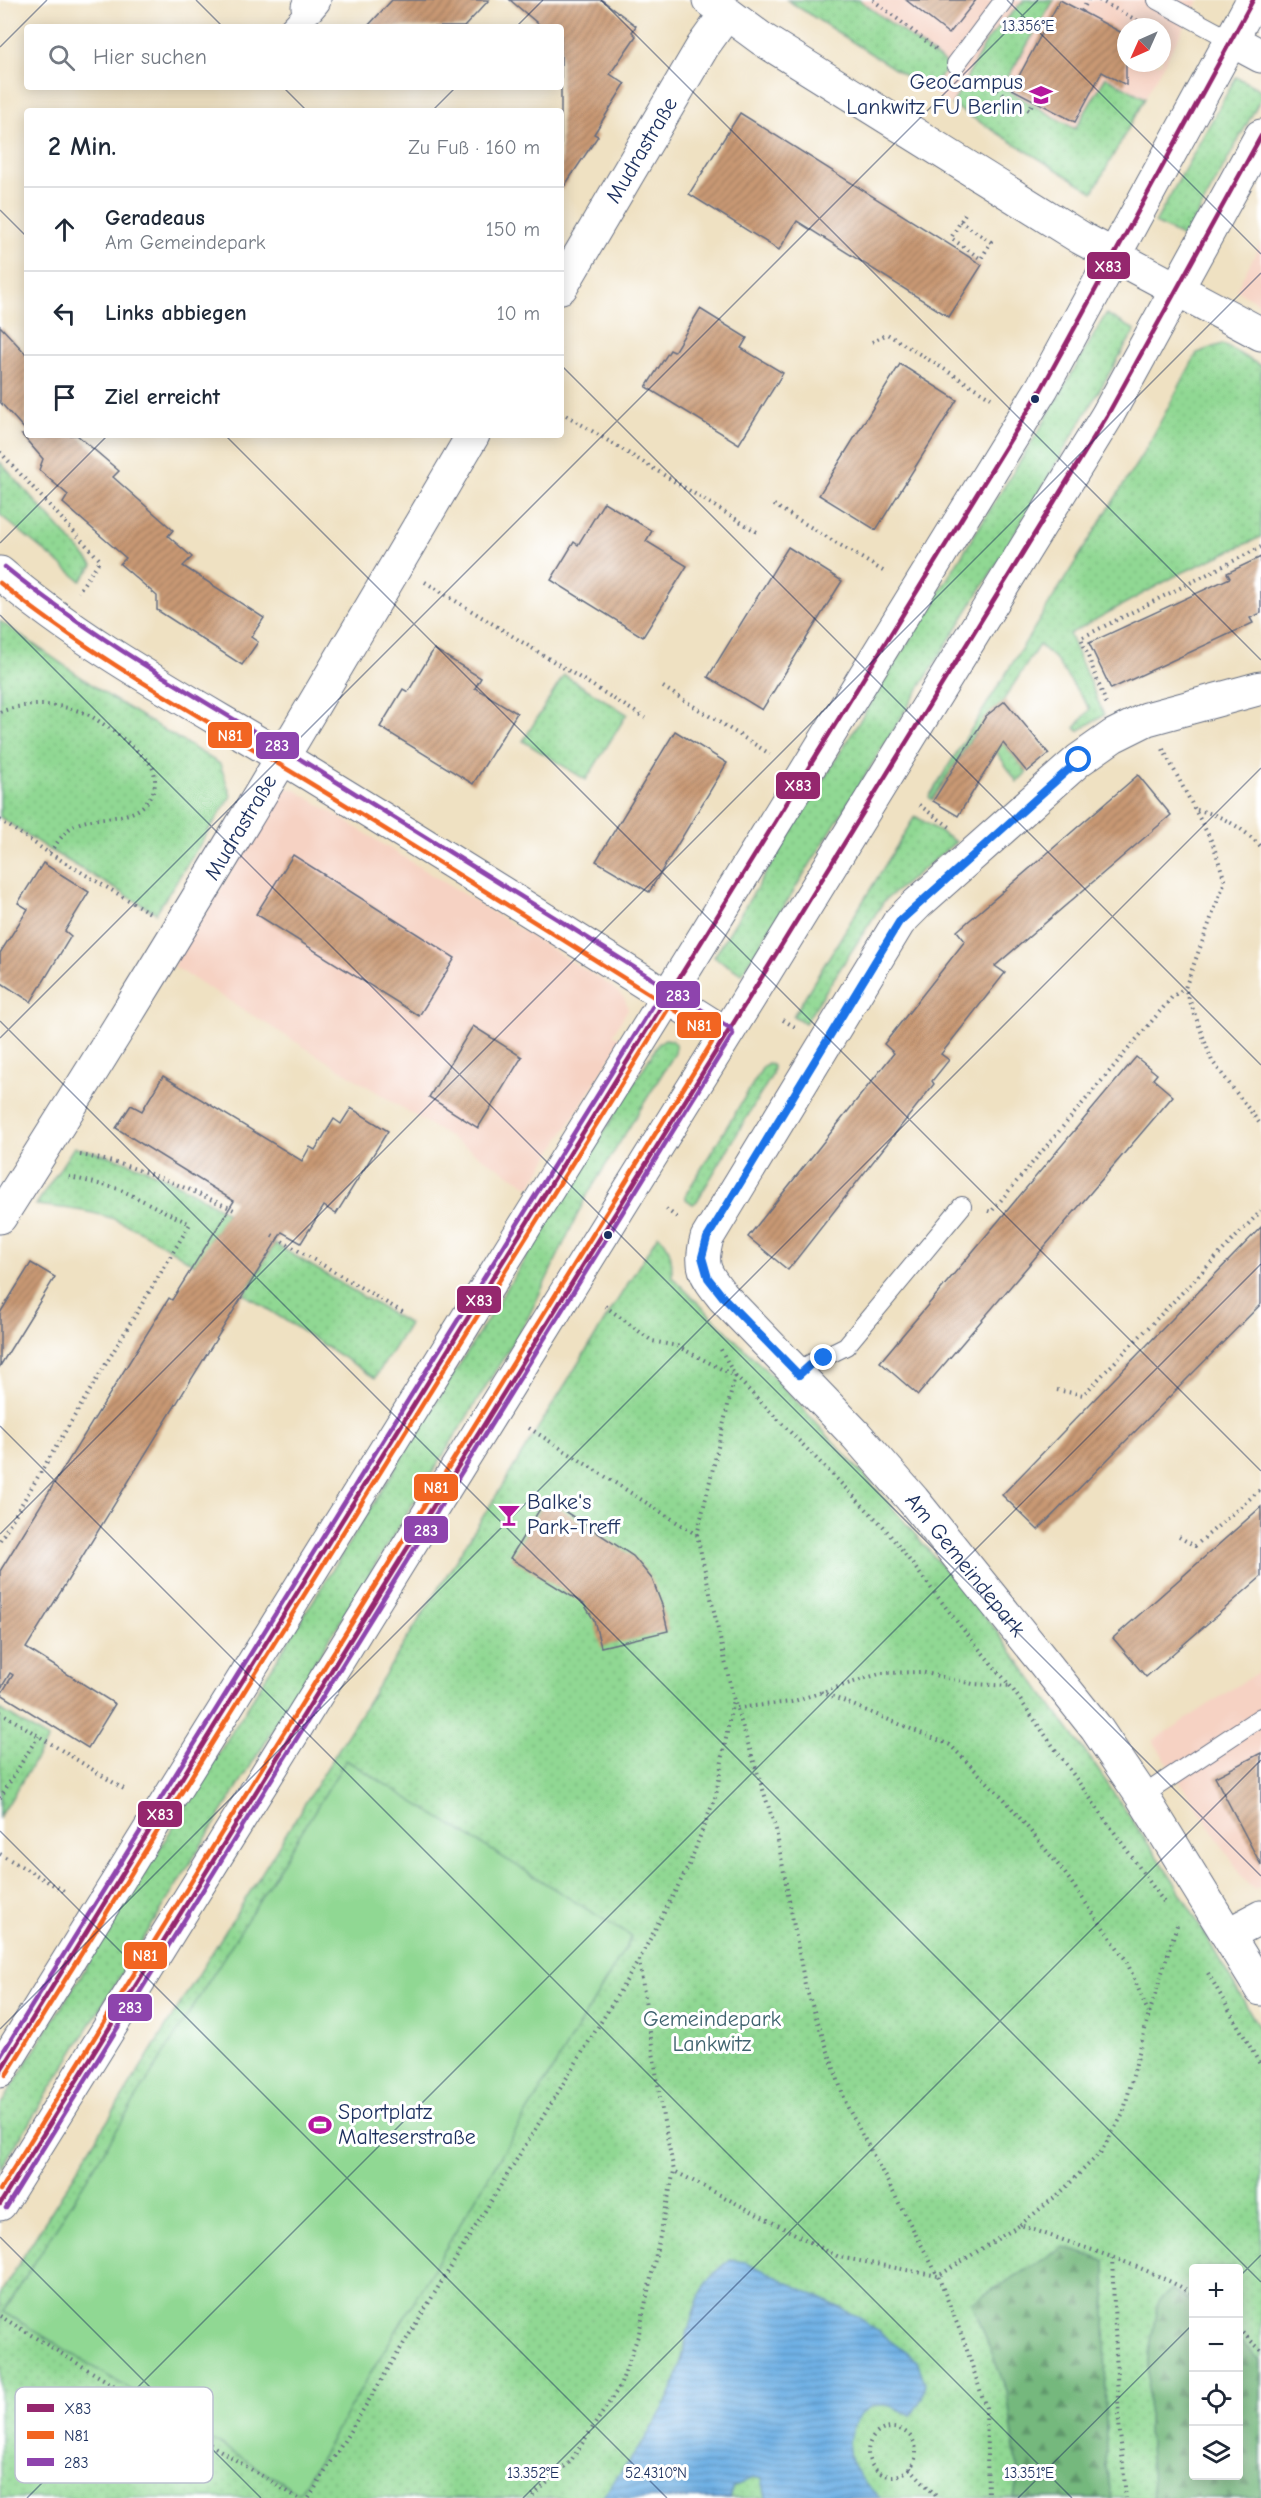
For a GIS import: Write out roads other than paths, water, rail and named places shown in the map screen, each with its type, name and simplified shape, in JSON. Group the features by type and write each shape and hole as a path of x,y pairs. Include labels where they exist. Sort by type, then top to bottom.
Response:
{"main road":[{"path":"0,2071 1042,388 1253,0"},
{"path":"717,7 762,39 1081,238 1261,334"},
{"name":"Mudrastraße","path":"564,282 703,46 717,7"},
{"path":"1231,40 1261,56"},
{"path":"0,2204 1107,416 1261,136"},
{"name":"Mudrastraße","path":"0,1217 283,758 471,438"},
{"path":"0,573 63,622 726,1034"},
{"name":"Am Gemeindepark","path":"1261,688 1147,719 1113,736 1079,760 899,922 707,1238 702,1257 708,1278 723,1297 856,1435 906,1492 1095,1728 1142,1796 1261,1989"},
{"path":"1229,1934 1261,1917"}],"lane":[{"path":"956,64 1004,0"},
{"path":"1157,0 1231,40"},
{"path":"799,1375 810,1365 846,1346 962,1206"},
{"path":"1142,1796 1261,1717"}],"water":[{"path":"730,2260 746,2262 857,2316 917,2361 925,2383 922,2398 911,2416 892,2406 875,2406 860,2415 851,2432 849,2452 851,2461 860,2476 880,2498 766,2498 762,2478 752,2478 733,2487 729,2498 601,2498 663,2409 676,2378 696,2305 704,2288 715,2273"}],"place":[{"name":"GeoCampus Lankwitz FU Berlin","path":"1041,95"},
{"name":"Balke's Park-Treff","path":"509,1515"},
{"name":"Sportplatz Malteserstraße","path":"320,2125"}],"park label":[{"name":"Gemeindepark Lankwitz","path":"712,2032"}]}
